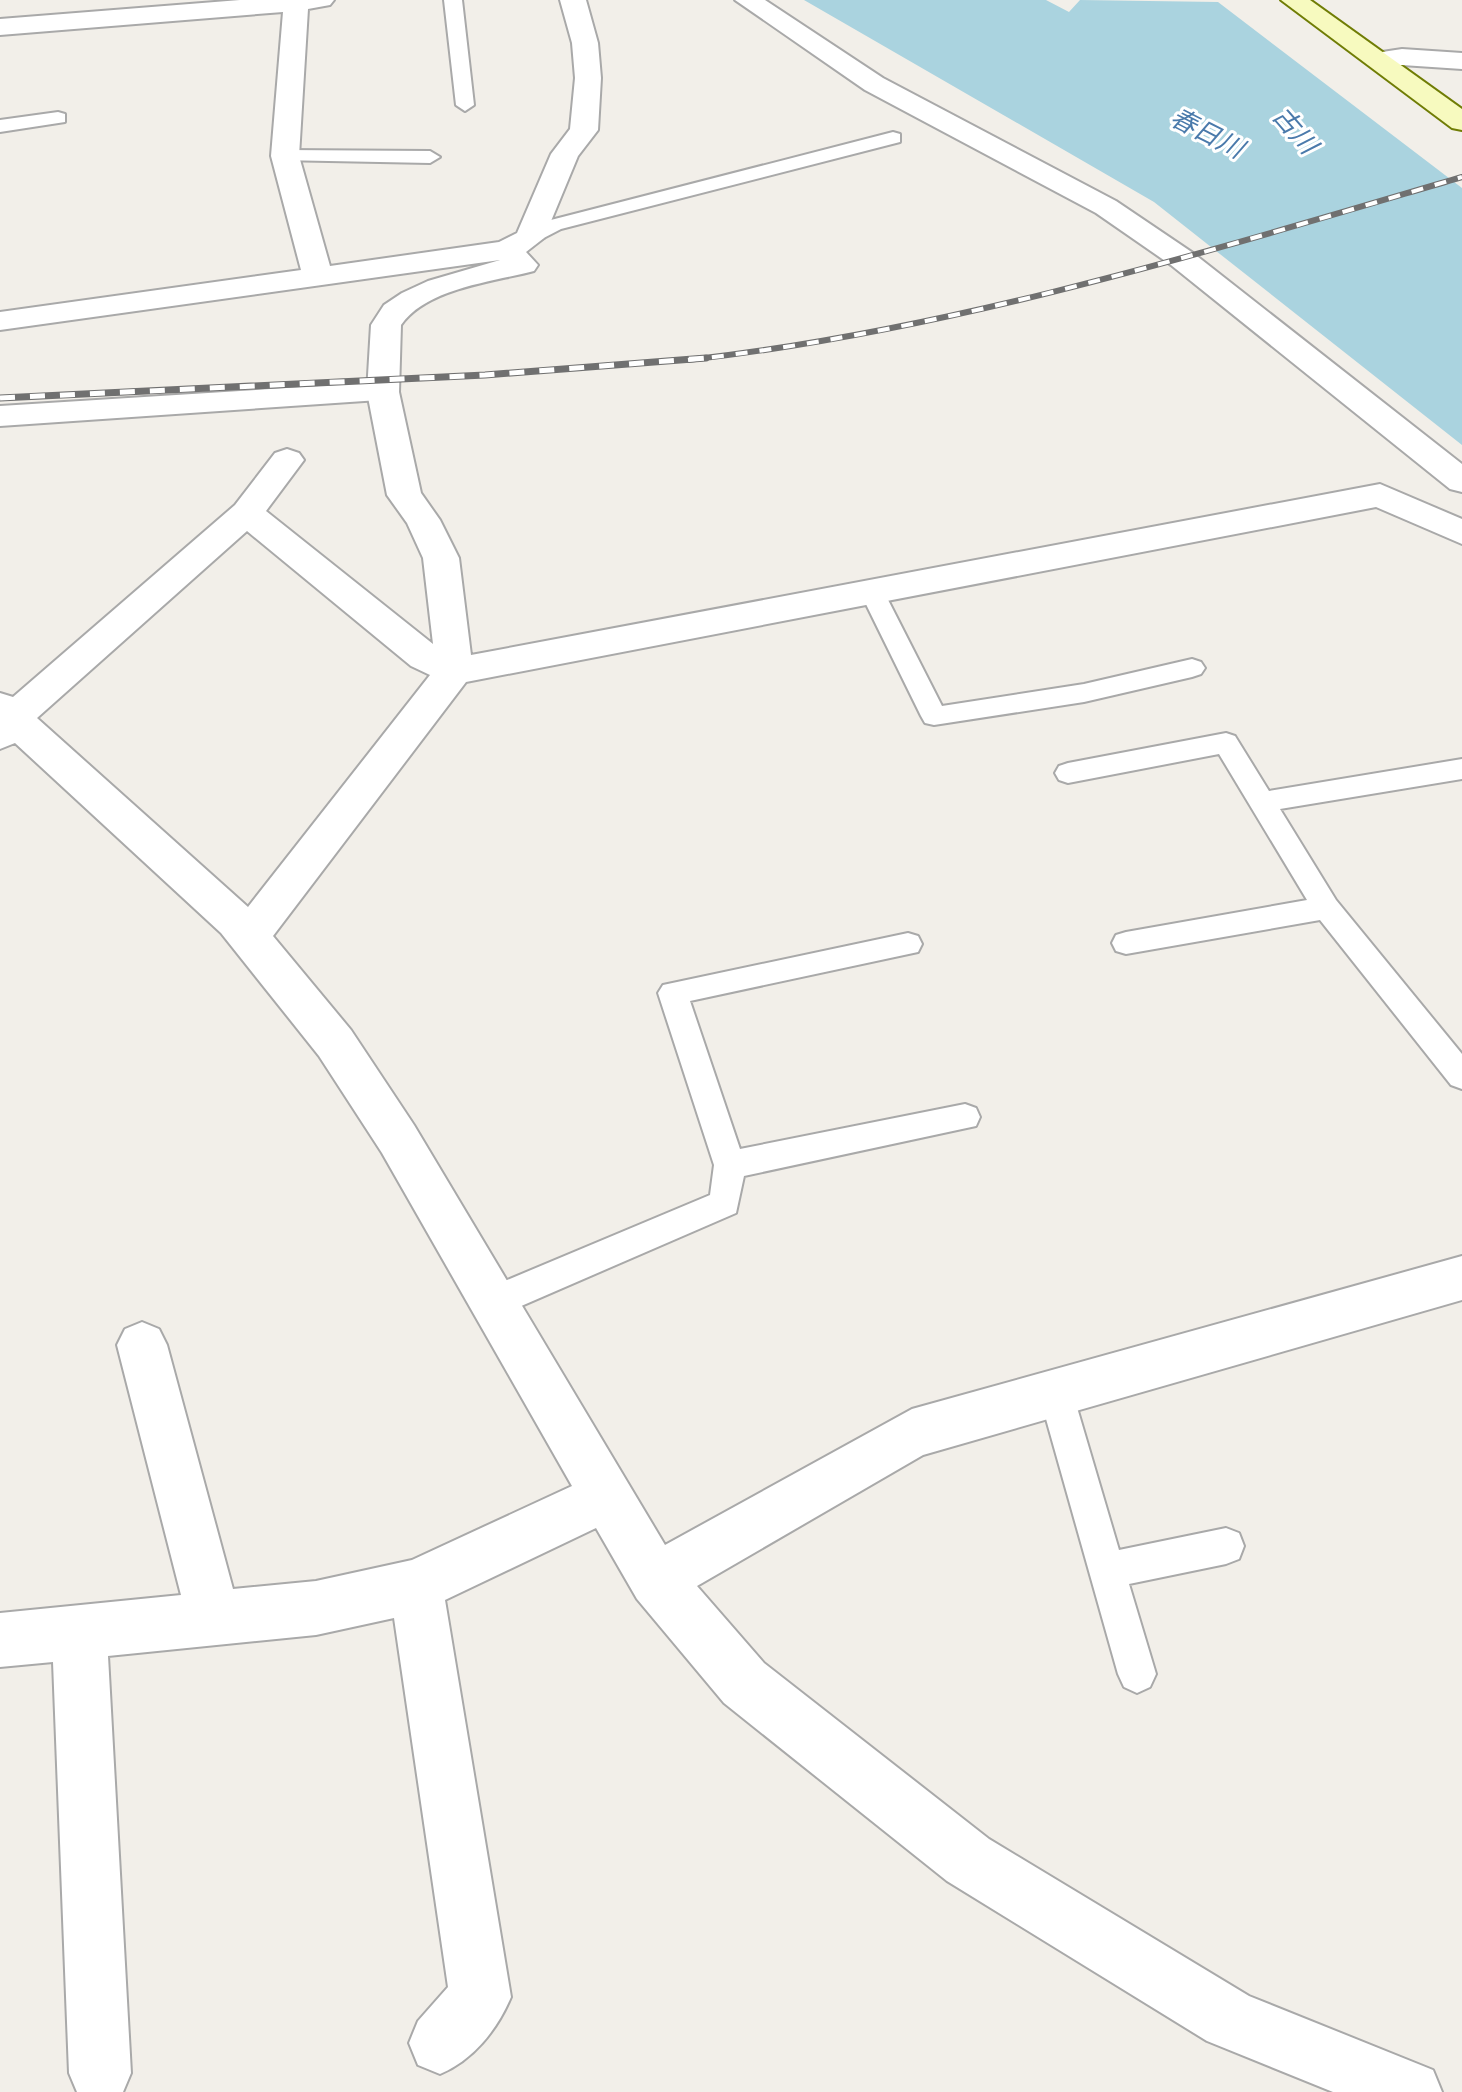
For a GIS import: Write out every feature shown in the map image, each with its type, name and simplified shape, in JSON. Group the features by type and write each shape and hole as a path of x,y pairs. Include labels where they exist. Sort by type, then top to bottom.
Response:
{"main road":[{"path":"1294,0 1462,122"}],"street":[{"path":"249,937 454,671 441,558 423,520 404,495 383,392 386,325 395,312 439,287 523,265 518,244 565,154 584,130 588,78 585,43 573,0"},
{"path":"748,0 874,84 1106,207 1182,259 1462,481"},
{"path":"0,27 176,6 314,1 285,156 317,274"},
{"path":"1378,60 1402,57 1462,61"},
{"path":"0,321 518,244"},
{"path":"0,416 383,392"},
{"path":"287,460 247,513 4,720 249,937 335,1043 398,1139 656,1580 744,1683 968,1860 1229,2019 1411,2092"},
{"path":"247,513 424,657 454,671 1380,495 1462,533"},
{"path":"656,1580 912,1434 1462,1278"},
{"path":"142,1345 214,1619"},
{"path":"0,1640 316,1608 416,1586 607,1496"},
{"path":"416,1586 480,1997 440,2043"},
{"path":"79,1633 100,2073"}],"lane":[{"path":"453,0 465,105"},
{"path":"0,126 58,118"},
{"path":"518,244 554,225 893,138"},
{"path":"285,156 430,157"},
{"path":"872,592 934,716 1084,693 1192,668"},
{"path":"1068,773 1226,743 1326,908 1462,1076"},
{"path":"1261,802 1462,769"},
{"path":"1126,943 1326,908"},
{"path":"493,1302 725,1203 730,1165 673,993 908,944"},
{"path":"730,1165 965,1117"},
{"path":"1056,1394 1137,1674"},
{"path":"1107,1571 1226,1546"}],"water":[{"path":"804,0 1046,0 1069,12 1080,0 1218,2 1462,188 1462,445 1154,202"}],"railway":[{"path":"699,359 787,347 982,309 1175,260 1462,177"},
{"path":"699,359 706,358"},
{"path":"0,398 485,375 699,359"},
{"path":"688,360 699,359"}],"water label":[{"name":"古川","path":"1295,130"},
{"name":"春日川","path":"1207,133"}]}
